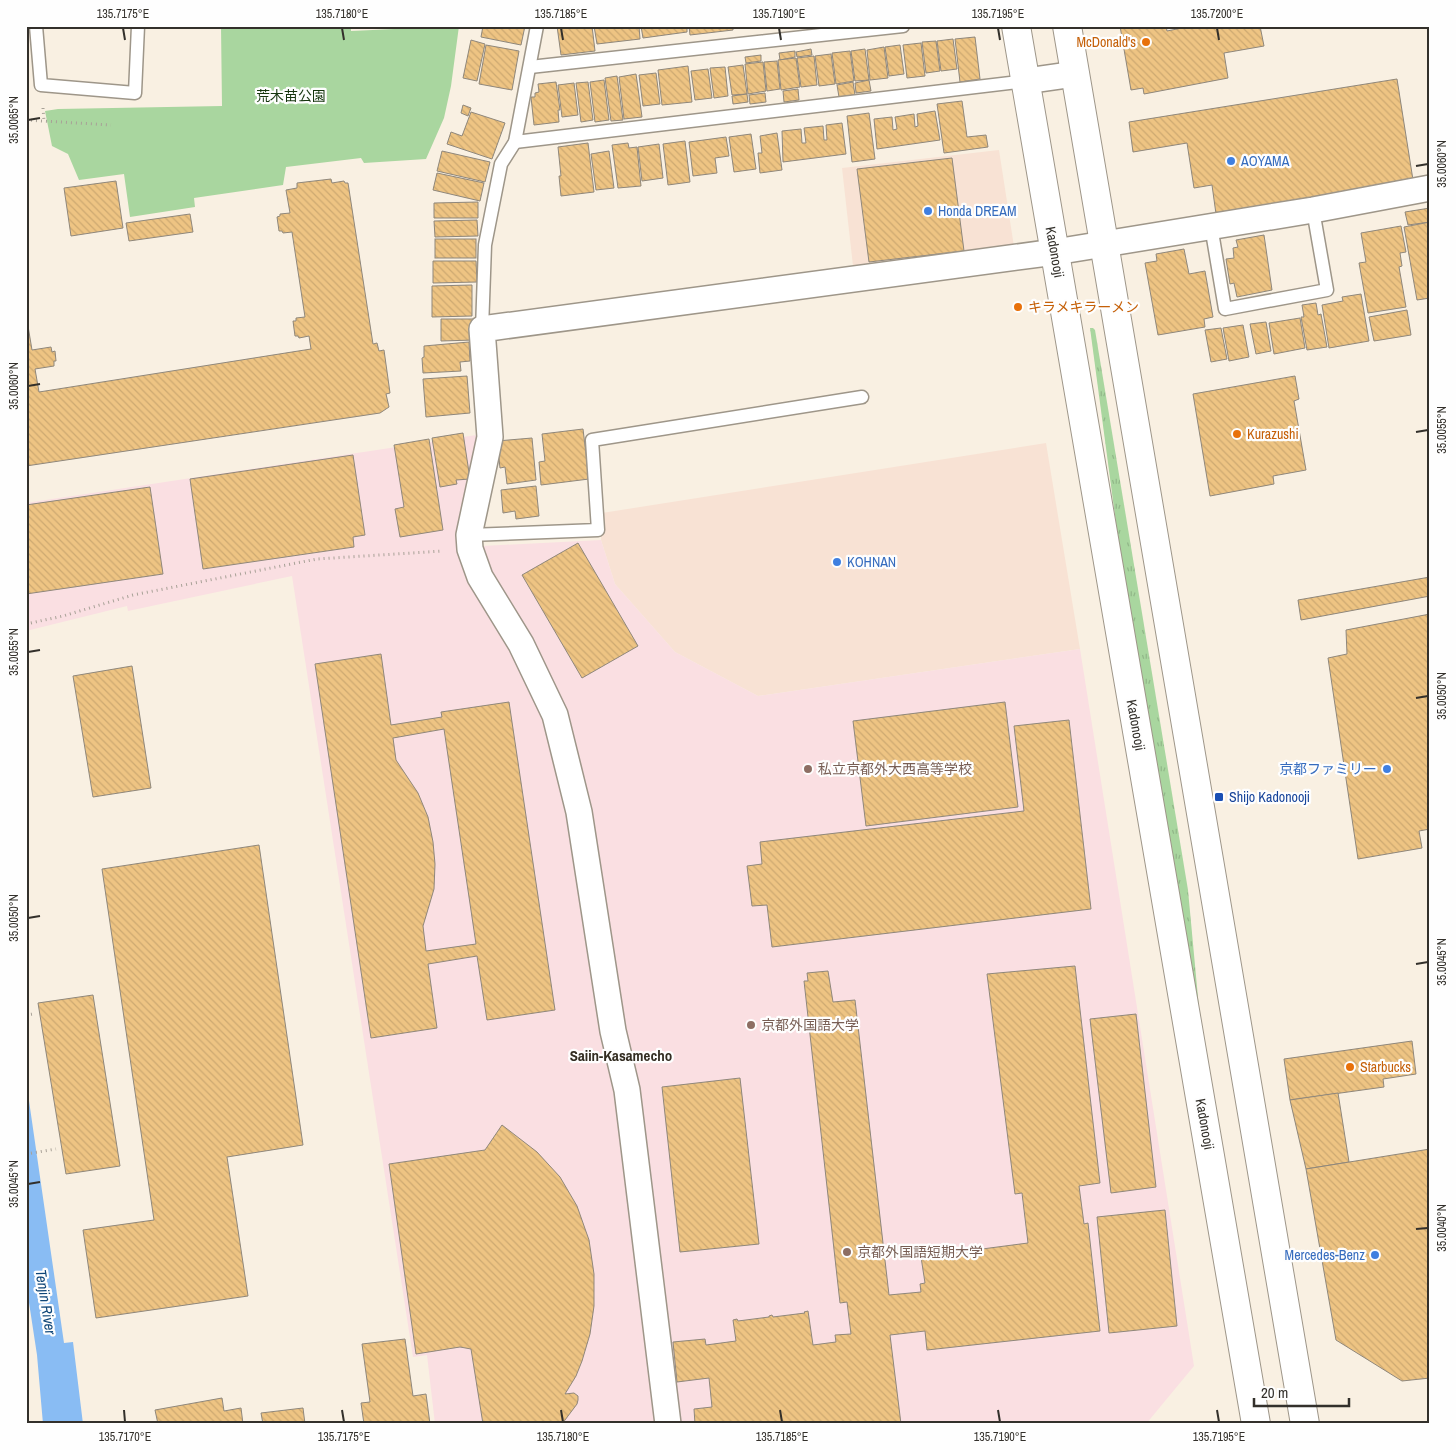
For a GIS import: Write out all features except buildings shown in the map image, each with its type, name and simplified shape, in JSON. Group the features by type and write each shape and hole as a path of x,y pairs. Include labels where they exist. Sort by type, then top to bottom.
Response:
{"street":[{"name":"Kadonooji","path":"1016,26 1256,1424"},
{"path":"1067,26 1306,1424"},
{"path":"1026,81 1075,74"},
{"path":"668,1424 627,1090 612,1031 579,812 555,715 521,644 480,577 469,542 490,437 482,330 1055,252 1313,210 1430,188"}],"lane":[{"path":"36,26 41,85 135,93 138,26"},
{"path":"482,330 485,245 501,164 516,142 537,26"},
{"path":"530,67 903,26"},
{"path":"516,142 1026,81"},
{"path":"1211,226 1225,308 1327,290 1313,210"},
{"path":"469,542 598,530 592,440 862,397"}],"path":[{"path":"26,120 111,125"},
{"path":"26,624 63,616 133,595 317,559 469,542"},
{"path":"26,1015 33,1014"},
{"path":"26,1154 56,1149"}],"shaded area":[{"name":"Honda DREAM","path":"999,150 1015,253 854,275 842,168"},
{"name":"京都外国語大学","path":"483,434 457,544 482,546 601,540 615,584 675,652 758,696 1080,649 1194,1366 1146,1424 435,1424 427,1355 413,1357 292,576 128,611 127,606 26,631 26,503"},
{"name":"KOHNAN","path":"1046,443 1080,649 758,696 675,652 615,584 601,540 602,513"}],"green space":[{"name":"荒木苗公園","path":"221,26 351,26 351,31 459,26 451,86 444,118 426,159 364,163 361,158 286,167 283,185 194,198 195,207 130,217 124,174 79,180 68,154 52,146 45,111 58,109 222,106"},
{"path":"1090,328 1095,330 1188,890 1207,1094 1118,538"}],"water":[{"name":"Tenjin River","path":"26,1080 64,1343 73,1342 83,1424 43,1424 37,1355 26,1283"}],"place":[{"name":"McDonald's","path":"1146,42"},
{"name":"AOYAMA","path":"1231,161"},
{"name":"Honda DREAM","path":"928,211"},
{"name":"キラメキラーメン","path":"1018,307"},
{"name":"Kurazushi","path":"1237,434"},
{"name":"KOHNAN","path":"837,562"},
{"name":"私立京都外大西高等学校","path":"808,769"},
{"name":"京都ファミリー","path":"1387,769"},
{"name":"Shijo Kadonooji","path":"1219,797"},
{"name":"京都外国語大学","path":"751,1025"},
{"name":"Starbucks","path":"1350,1067"},
{"name":"京都外国語短期大学","path":"847,1252"},
{"name":"Mercedes-Benz","path":"1375,1255"}],"district":[{"name":"Saiin-Kasamecho","path":"621,1055"}]}
